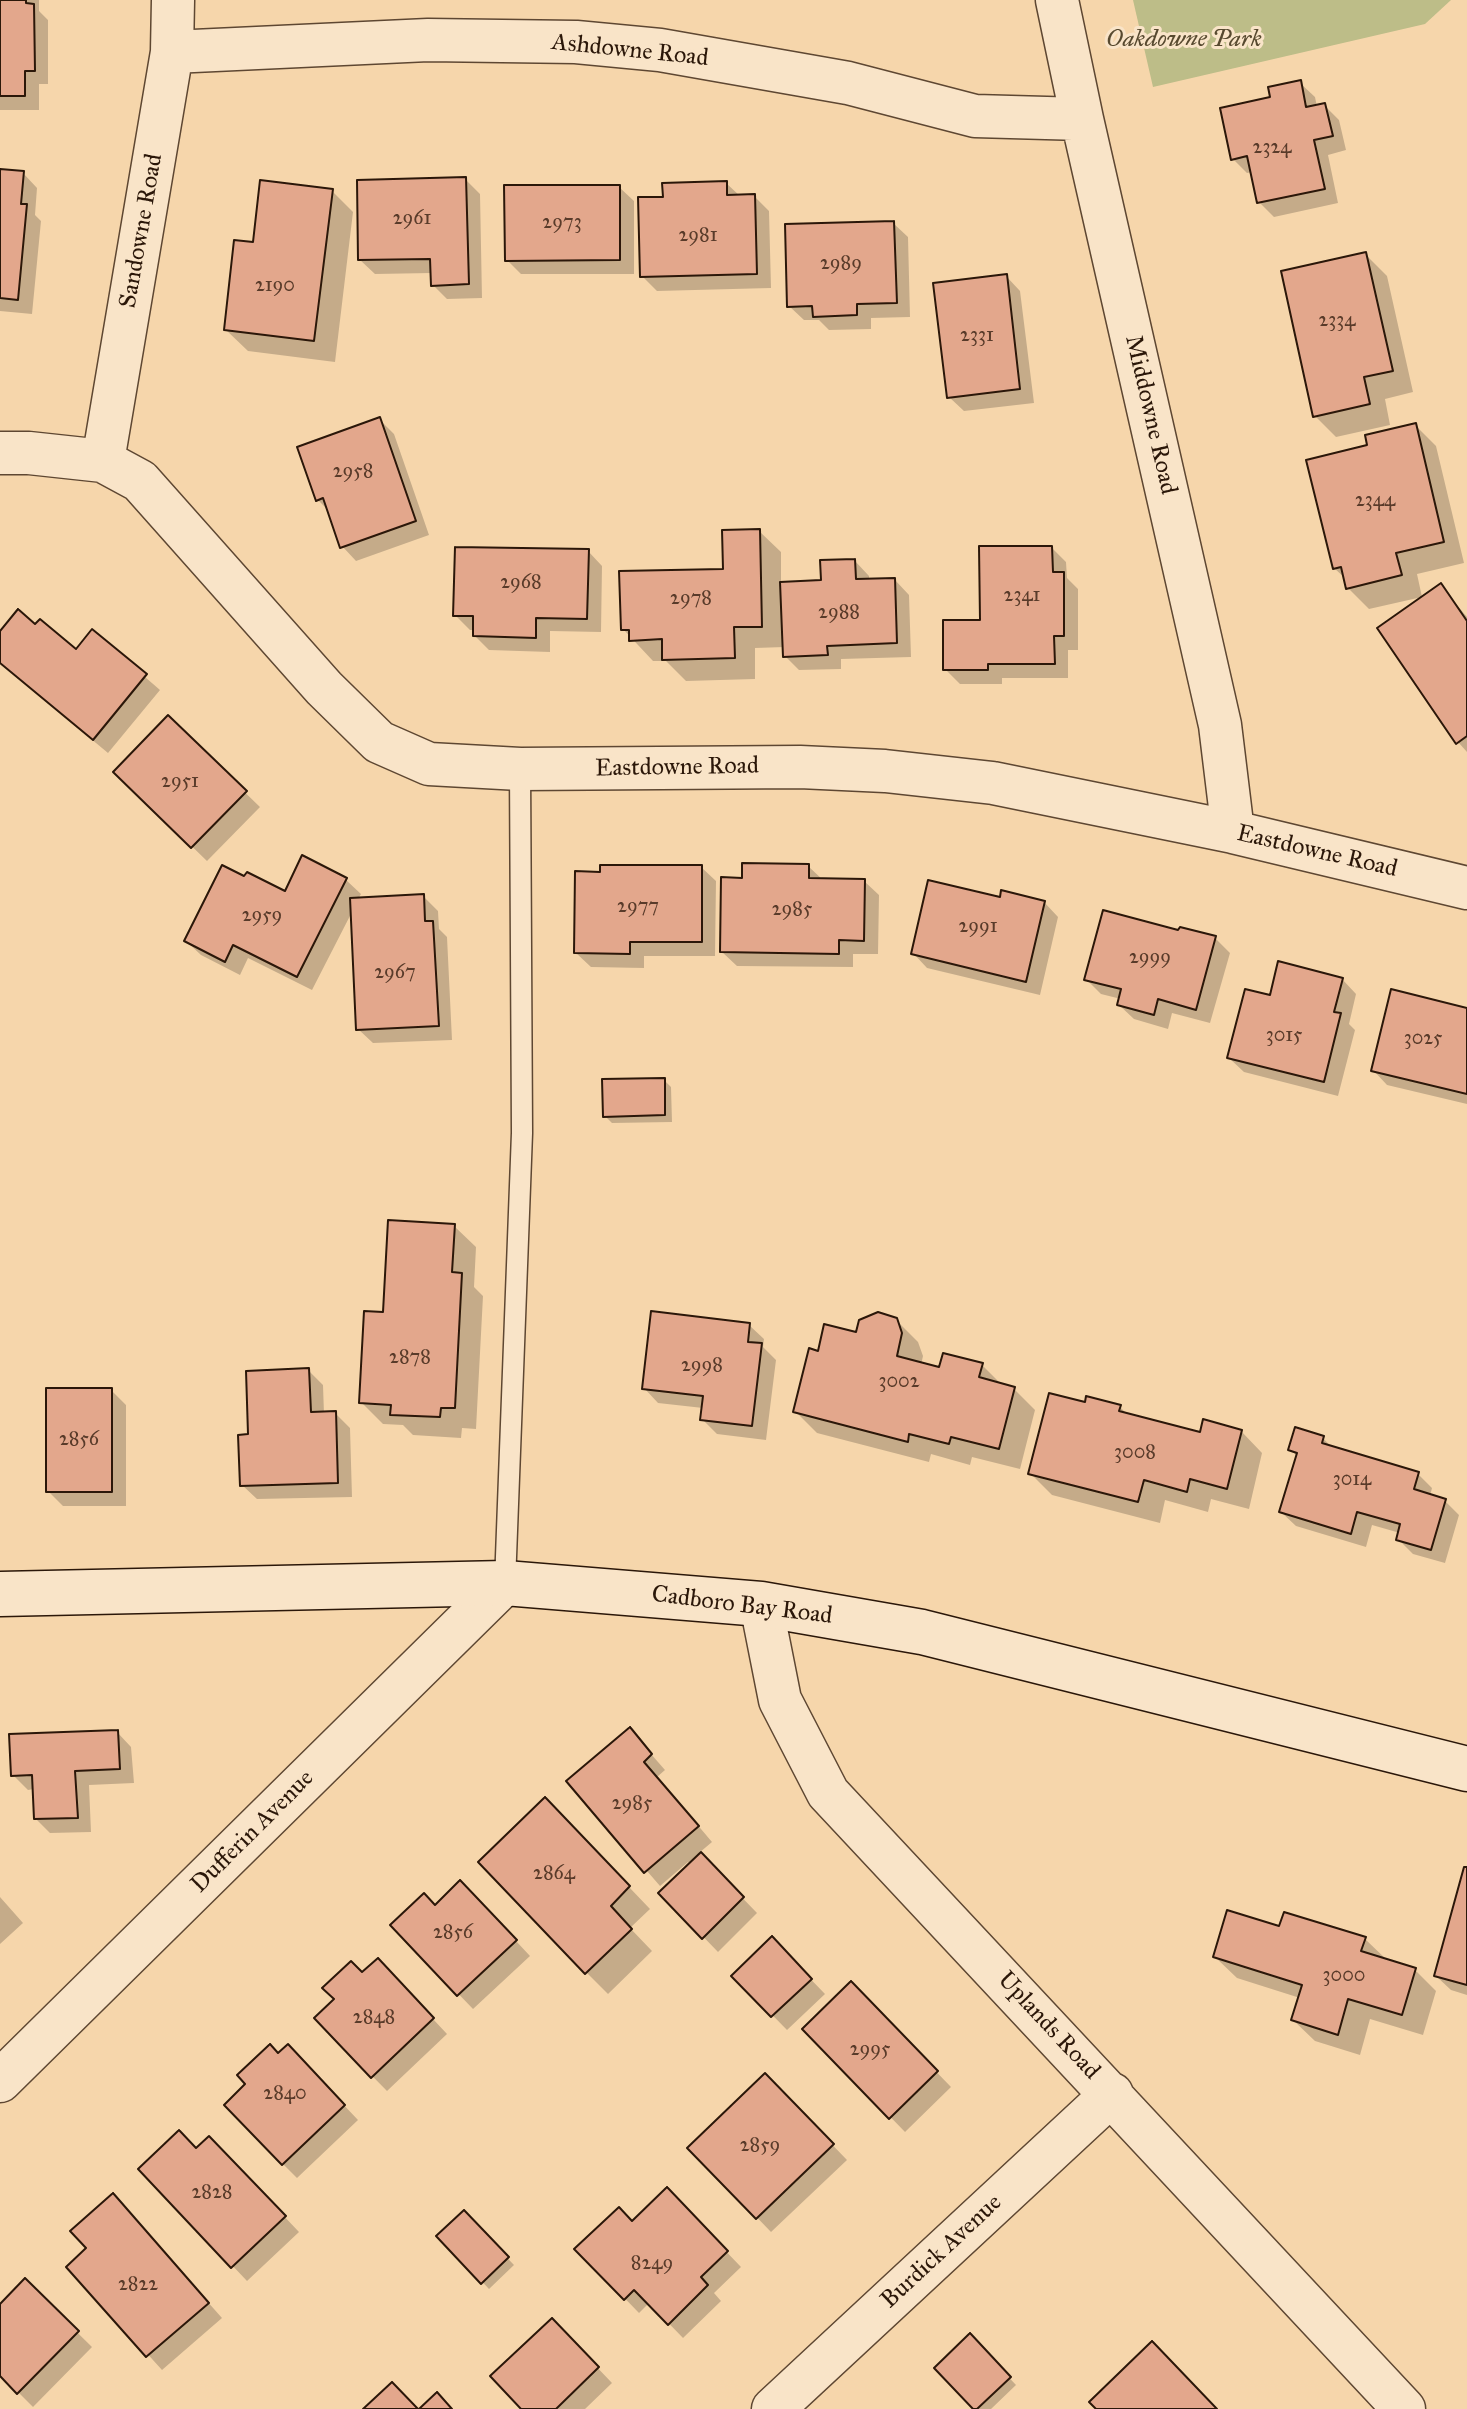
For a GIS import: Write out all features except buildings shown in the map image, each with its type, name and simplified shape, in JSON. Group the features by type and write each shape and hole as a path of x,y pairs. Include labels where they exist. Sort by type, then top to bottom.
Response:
{"main road":[{"name":"Cadboro Bay Road","path":"0,1594 505,1583 761,1604 922,1632 1467,1769"}],"street":[{"name":"Sandowne Road","path":"103,461 172,52 173,0"},
{"name":"Middowne Road","path":"1057,0 1220,725 1233,832"},
{"name":"Ashdowne Road","path":"172,52 428,40 576,42 660,50 848,83 975,116 1082,119"},
{"name":"Eastdowne Road","path":"0,453 103,461 140,481 324,688 379,742 429,764 520,769 800,767 885,771 993,783 1233,832 1467,888"},
{"name":"Dufferin Avenue","path":"0,2081 505,1583"},
{"name":"Uplands Road","path":"761,1604 780,1700 828,1793 1404,2409"},
{"name":"Burdick Avenue","path":"773,2409 1112,2094"}],"lane":[{"path":"505,1583 522,1133 520,769"}],"green space":[{"name":"Oakdowne Park","path":"1133,0 1451,0 1425,24 1153,87"}]}
